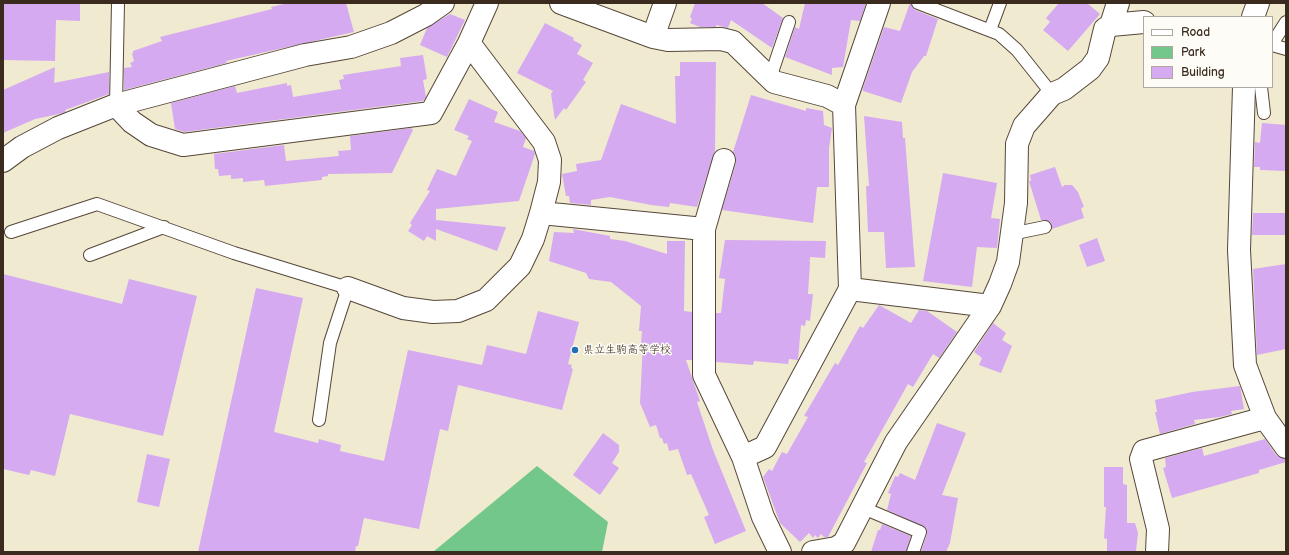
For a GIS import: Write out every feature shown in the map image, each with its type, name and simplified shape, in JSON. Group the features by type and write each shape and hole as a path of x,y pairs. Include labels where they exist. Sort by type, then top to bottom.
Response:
{"street":[{"path":"3,161 22,147 58,128 116,105 306,55 351,47 391,33 426,15 443,3"},
{"path":"116,105 132,122 151,135 183,145 431,113 469,43 487,3"},
{"path":"561,3 652,37 668,40 721,39 732,42 774,82 827,96 844,105"},
{"path":"652,37 665,3"},
{"path":"743,457 765,447 850,289 844,105 879,3"},
{"path":"1111,25 1118,3"},
{"path":"1252,16 1258,3"},
{"path":"813,552 836,548 848,548 861,507 896,442 990,306 1008,262 1016,203 1017,144 1024,126 1052,94 1064,89 1090,69 1098,58 1105,29 1111,25 1143,22"},
{"path":"348,288 403,308 433,312 458,310 486,300 520,266 533,239 541,213 549,182 550,160 544,142 469,43"},
{"path":"1244,88 1238,250 1245,365 1265,418 1286,447"},
{"path":"724,160 704,229 704,375 743,457 763,517 780,552"},
{"path":"541,213 704,229"},
{"path":"850,289 990,306"},
{"path":"1157,552 1158,529 1141,459 1144,451 1265,418"}],"lane":[{"path":"116,105 118,3"},
{"path":"918,3 999,34 1017,50 1052,94"},
{"path":"990,30 1000,3"},
{"path":"770,78 789,22"},
{"path":"1273,42 1286,22"},
{"path":"1273,44 1286,49"},
{"path":"1261,88 1264,113"},
{"path":"11,232 98,204 234,252 348,288 330,343 319,420"},
{"path":"90,255 164,227"},
{"path":"1011,234 1046,227"},
{"path":"861,507 920,532 913,552"}],"green space":[{"path":"537,466 608,522 602,552 433,552"}],"building":[{"path":"4,3 80,3 80,21 56,20 55,61 3,60"},
{"path":"288,3 346,3 354,32 226,61 227,63 124,90 124,68 132,67 130,63 134,61 132,54 133,51 162,41 160,37 272,9 271,7"},
{"path":"695,3 762,3 783,18 772,48 731,20 728,28 716,25 716,27 700,27 690,23 692,19 690,17"},
{"path":"805,3 866,3 860,21 851,20 843,67 832,68 832,75 785,57 795,27 799,29"},
{"path":"910,3 915,10 938,19 926,56 924,56 912,72 901,103 863,91 863,88 884,27 900,31"},
{"path":"1059,3 1087,3 1100,14 1068,51 1043,30 1050,22 1046,18"},
{"path":"450,14 465,20 447,57 420,45 427,28"},
{"path":"545,23 574,38 573,40 582,45 577,54 593,63 583,80 586,82 566,110 564,108 555,120 551,94 553,91 517,73"},
{"path":"423,55 427,79 423,80 426,97 423,101 184,132 175,129 171,103 235,86 237,93 287,83 287,86 291,85 293,97 341,89 339,80 344,79 343,75 401,66 400,58"},
{"path":"680,62 716,62 715,151 697,207 670,203 669,207 651,205 610,197 591,200 591,205 570,203 569,196 566,196 562,174 577,171 576,164 601,160 621,104 676,124 675,76 680,76"},
{"path":"55,67 54,83 109,72 109,94 65,110 66,112 35,119 3,133 3,90"},
{"path":"751,95 806,111 806,108 823,111 824,125 832,128 829,148 829,187 817,187 813,223 722,210 736,163 736,157 733,152"},
{"path":"469,99 498,112 494,122 520,131 526,138 523,147 534,151 535,154 519,201 436,209 436,220 506,227 497,251 436,229 436,241 427,236 424,241 408,231 412,225 410,223 430,191 427,190 437,169 456,176 472,141 467,139 469,136 454,130"},
{"path":"864,116 902,122 903,138 905,138 915,267 886,268 884,232 868,232 866,186 869,186"},
{"path":"1262,123 1286,125 1286,171 1260,170 1260,167 1254,167 1255,142 1260,143"},
{"path":"411,128 413,130 392,173 328,174 328,176 322,177 322,180 265,186 264,180 243,182 243,178 231,179 231,175 219,176 218,169 215,169 214,154 284,145 286,161 339,156 338,151 351,150 350,136"},
{"path":"1055,167 1062,187 1065,185 1072,185 1078,192 1084,207 1081,208 1084,218 1052,229 1050,222 1041,220 1029,181 1031,181 1030,175"},
{"path":"943,173 997,183 991,218 1000,219 997,248 977,247 972,287 923,281"},
{"path":"1253,213 1286,213 1286,235 1252,235"},
{"path":"573,229 610,236 610,239 625,241 667,254 667,241 685,241 684,311 692,312 692,360 686,360 700,401 697,402 713,450 746,531 715,544 704,517 709,515 691,474 687,475 678,449 669,451 667,443 664,444 662,438 660,438 656,425 650,427 640,403 643,343 641,343 642,331 639,331 641,306 611,282 589,279 586,273 549,261 554,232 574,233"},
{"path":"1097,238 1105,261 1087,267 1079,245"},
{"path":"725,240 826,241 825,258 810,257 810,261 808,260 810,262 808,294 813,294 810,321 806,320 805,326 801,325 798,360 789,359 788,364 754,361 753,365 716,362 716,313 721,313 725,279 719,278"},
{"path":"1286,264 1286,349 1257,355 1253,269"},
{"path":"3,274 122,304 129,279 197,296 163,436 70,414 55,476 31,470 29,475 3,469"},
{"path":"256,288 303,298 274,432 318,443 319,439 341,445 340,451 384,461 408,350 482,365 487,345 526,354 538,311 579,322 568,364 572,365 571,368 573,369 562,410 458,385 448,431 440,429 419,529 364,518 358,546 356,546 355,552 198,552"},
{"path":"879,305 911,323 919,310 927,311 957,332 939,358 933,354 913,387 908,384 864,462 867,463 828,537 824,537 821,534 818,538 815,535 813,538 809,533 800,542 780,523 763,477 769,469 772,471 782,452 787,454 808,417 804,416 835,363 838,365 860,326 863,328"},
{"path":"993,323 1006,333 1002,340 1012,346 1001,373 979,365 982,358 974,352"},
{"path":"1240,386 1244,409 1231,411 1232,414 1220,417 1194,420 1195,424 1160,434 1155,412 1157,412 1155,400 1192,392"},
{"path":"937,423 966,433 942,495 958,498 950,543 946,552 921,552 927,534 926,528 887,510 891,494 888,493 895,476 898,477 900,473 915,480"},
{"path":"603,433 619,445 619,452 612,463 619,468 600,495 573,475"},
{"path":"1265,439 1276,455 1286,459 1286,462 1259,470 1259,473 1172,498 1163,468 1166,467 1165,458 1202,448 1204,456"},
{"path":"147,454 170,459 159,507 137,502"},
{"path":"1104,467 1123,467 1123,484 1127,485 1127,523 1135,523 1138,533 1136,551 1107,551 1107,539 1104,538 1106,507 1104,507"},
{"path":"882,524 911,536 906,552 871,552 878,530 880,530"}],"place":[{"name":"県立生駒高等学校","path":"575,350"}]}
